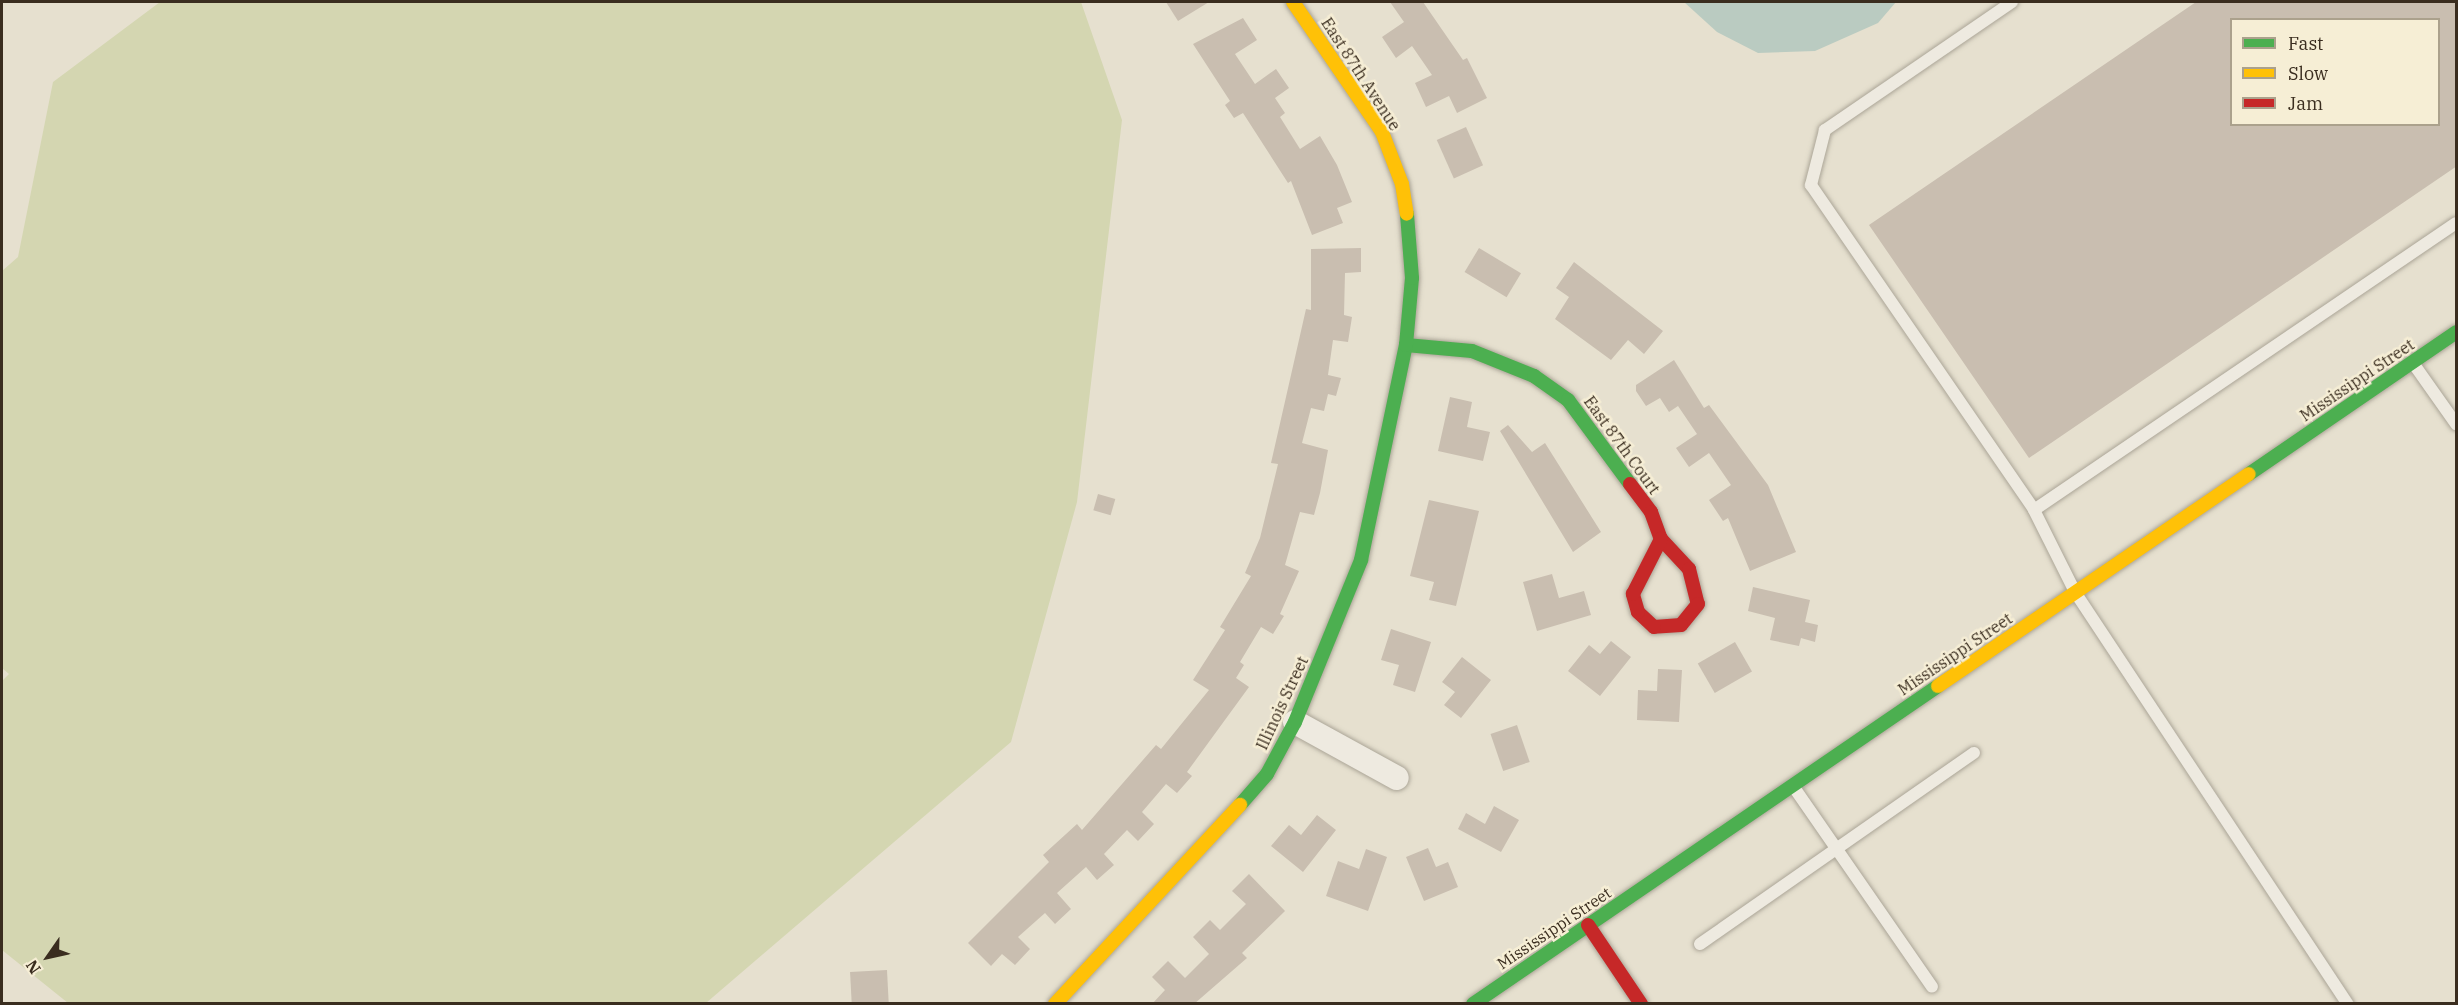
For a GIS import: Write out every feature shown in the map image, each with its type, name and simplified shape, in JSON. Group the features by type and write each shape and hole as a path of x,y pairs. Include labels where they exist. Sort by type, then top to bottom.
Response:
{"street":[{"name":"East 87th Avenue","path":"1293,2 1382,132 1402,184 1412,278 1406,345"},
{"name":"Mississippi Street","path":"1473,1004 2457,332"},
{"name":"East 87th Court","path":"1406,345 1472,351 1534,376 1568,400 1651,512 1661,539 1689,569 1698,603 1681,625 1653,627 1638,612 1633,594 1661,539"},
{"name":"Illinois Street","path":"1055,1004 1207,845 1267,774 1295,722 1361,560 1390,437 1406,345"},
{"path":"1295,722 1396,778"},
{"path":"1588,925 1639,1003"}],"lane":[{"path":"2012,2 1825,130 1811,185 2034,510 2075,592 2348,1004"},
{"path":"2034,510 2456,226"},
{"path":"2412,362 2457,424"},
{"path":"1700,944 1974,753"},
{"path":"1792,785 1932,987"}],"green space":[{"path":"160,2 1081,2 1122,120 1077,502 1011,742 706,1003 68,1003 2,950 2,681 9,674 2,668 2,271 18,257 53,82"}],"shaded area":[{"path":"1684,2 1896,2 1878,23 1815,51 1758,53 1717,32"}],"building":[{"path":"1166,2 1209,2 1178,21"},
{"path":"1390,2 1423,2 1463,60 1467,58 1487,98 1457,113 1449,96 1426,107 1415,83 1432,75 1412,46 1396,58 1382,37 1404,22"},
{"path":"2196,2 2457,2 2457,166 2029,458 1869,225"},
{"path":"1243,18 1257,40 1235,54 1255,84 1276,69 1289,88 1275,98 1285,113 1280,117 1300,149 1320,136 1337,165 1352,202 1337,208 1343,223 1312,235 1291,181 1288,183 1243,113 1234,118 1225,105 1230,101 1193,44"},
{"path":"1466,127 1483,165 1454,178 1437,140"},
{"path":"1361,248 1361,272 1345,273 1344,315 1352,317 1348,342 1333,340 1328,375 1341,378 1336,396 1328,394 1324,411 1311,408 1302,443 1328,450 1320,493 1314,515 1300,512 1285,565 1299,571 1280,614 1284,616 1273,634 1261,627 1240,662 1244,665 1236,678 1249,687 1187,772 1192,776 1177,793 1166,784 1142,812 1154,824 1138,841 1127,830 1104,854 1114,865 1097,880 1086,867 1057,893 1071,909 1055,924 1045,913 1018,937 1030,949 1015,965 1002,954 991,966 968,943 1049,862 1043,855 1077,824 1082,830 1156,745 1161,749 1209,690 1193,680 1225,630 1220,627 1251,576 1245,573 1260,538 1278,464 1271,463 1306,309 1311,310 1311,249"},
{"path":"1479,248 1521,273 1507,297 1465,272"},
{"path":"1574,262 1663,331 1644,354 1628,340 1611,360 1555,319 1569,297 1556,288"},
{"path":"1674,360 1704,408 1709,405 1768,485 1796,552 1750,571 1728,518 1723,521 1709,500 1731,485 1709,453 1689,467 1676,448 1697,434 1678,406 1669,412 1660,398 1646,406 1636,391 1636,385"},
{"path":"1450,397 1472,402 1467,427 1490,432 1483,461 1438,451"},
{"path":"1508,425 1532,452 1545,443 1601,532 1573,552 1500,431"},
{"path":"1098,494 1115,499 1111,515 1093,510"},
{"path":"1429,500 1479,511 1456,606 1429,600 1434,582 1410,576"},
{"path":"1552,574 1559,598 1584,591 1591,615 1537,631 1523,582"},
{"path":"1753,587 1810,600 1805,622 1818,625 1815,642 1801,638 1799,646 1770,640 1775,618 1748,611"},
{"path":"1391,629 1431,642 1415,692 1393,685 1399,665 1381,660"},
{"path":"1611,641 1631,657 1600,696 1568,671 1589,645 1600,654"},
{"path":"1735,642 1752,671 1715,693 1698,664"},
{"path":"1462,657 1491,680 1461,718 1444,705 1455,692 1442,682"},
{"path":"1658,669 1682,670 1679,722 1637,720 1638,690 1657,691"},
{"path":"1517,725 1530,762 1503,771 1491,734"},
{"path":"1494,806 1519,820 1501,852 1458,829 1466,813 1485,824"},
{"path":"1317,815 1336,830 1303,872 1271,846 1289,825 1301,835"},
{"path":"1428,848 1436,867 1448,862 1458,887 1424,901 1406,857"},
{"path":"1366,849 1387,857 1368,911 1326,896 1338,861 1359,869"},
{"path":"1249,874 1285,911 1242,953 1247,958 1194,1004 1152,1004 1165,990 1152,977 1168,961 1185,978 1209,954 1193,937 1210,920 1220,930 1246,904 1232,891"},
{"path":"887,970 889,1004 852,1004 850,972"}],"traffic: fast":[{"path":"1240,805 1267,774 1295,722 1361,560 1406,345 1412,278 1407,214"},
{"path":"2249,474 2456,332"},
{"path":"1406,345 1472,351 1534,376 1568,400 1630,484"},
{"path":"1473,1004 1938,686"}],"traffic: slow":[{"path":"1293,2 1382,132 1402,184 1407,214"},
{"path":"1938,686 2249,474"},
{"path":"1055,1004 1240,805"}],"traffic: jam":[{"path":"1630,484 1651,512 1661,539 1689,569 1698,604 1681,625 1654,627 1638,612 1633,594 1661,539"},
{"path":"1588,925 1641,1004"}]}
